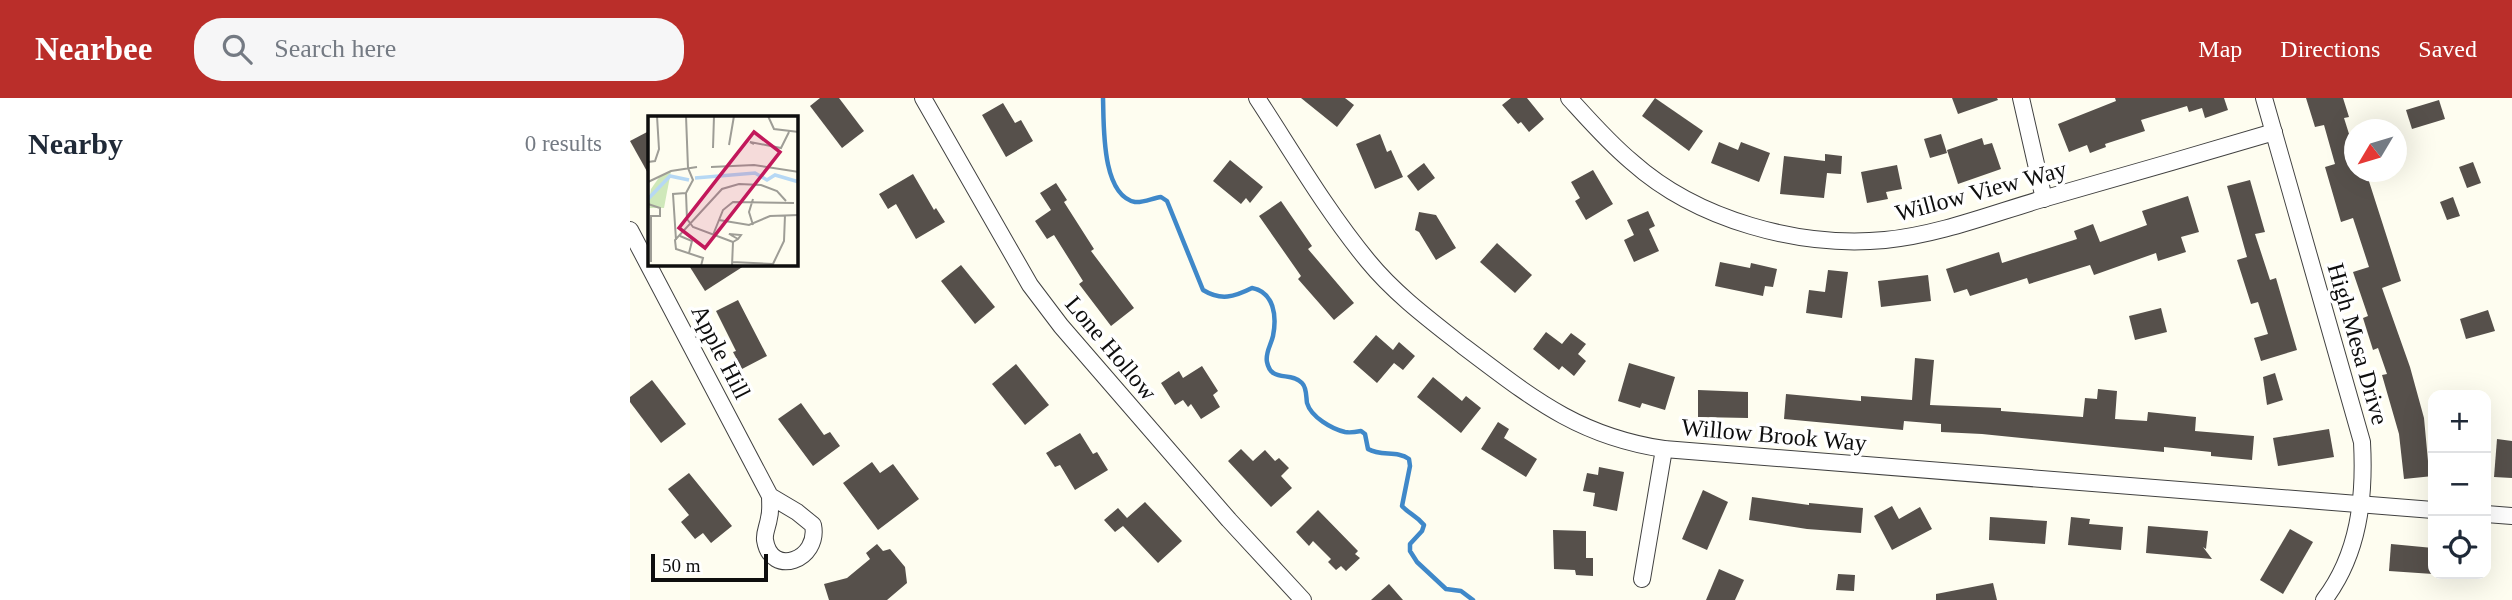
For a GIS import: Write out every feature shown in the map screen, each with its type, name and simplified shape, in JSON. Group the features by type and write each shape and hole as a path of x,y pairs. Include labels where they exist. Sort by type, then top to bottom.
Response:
{"street":[{"name":"Lone Hollow","path":"923,98 1030,285 1061,326 1229,520 1303,600"},
{"name":"Willow Brook Way","path":"1257,98 1341,227 1370,264 1402,296 1529,396 1563,417 1597,433 1630,444 1664,449 2428,510"},
{"name":"Willow View Way","path":"1569,98 1633,164 1675,192 1719,215 1763,230 1809,239 1884,240 1931,231 2274,132"},
{"path":"2021,98 2044,199"},
{"name":"High Mesa Drive","path":"2264,98 2362,442 2364,477 2357,529 2344,566 2324,600"},
{"name":"Apple Hill","path":"630,230 648,264"},
{"name":"Apple Hill","path":"649,266 770,496"},
{"path":"1642,579 1664,449"},
{"path":"2491,514 2512,516"}],"building":[{"path":"820,98 839,98 864,131 842,148 810,106"},
{"path":"1301,98 1345,98 1354,105 1337,127"},
{"path":"1511,98 1527,98 1544,119 1529,132 1521,122 1518,124 1502,105"},
{"path":"1655,98 1703,131 1689,151 1642,116"},
{"path":"1952,98 1997,98 1998,100 1958,114"},
{"path":"2115,98 2224,98 2228,110 2205,118 2202,108 2189,112 2187,106 2141,120 2145,131 2105,144 2106,147 2090,153 2087,145 2069,152 2058,124 2116,101"},
{"path":"2306,98 2343,98 2349,117 2344,118 2344,182 2369,182 2401,281 2382,288 2410,367 2424,418 2428,477 2404,479 2399,434 2382,375 2387,374 2378,348 2373,350 2363,318 2368,316 2353,272 2369,267 2353,218 2341,222 2325,167 2335,164 2324,125 2315,127"},
{"path":"2439,100 2445,119 2412,129 2406,110"},
{"path":"1003,103 1015,123 1021,120 1033,141 1006,157 982,115"},
{"path":"648,132 648,173 630,141"},
{"path":"1380,134 1387,152 1391,150 1403,177 1375,189 1356,144"},
{"path":"1941,134 1947,153 1930,158 1924,139"},
{"path":"1982,138 1984,145 1992,143 2001,169 1958,184 1947,150"},
{"path":"1719,142 1738,150 1741,142 1770,153 1759,182 1711,163"},
{"path":"1825,154 1842,156 1841,174 1827,173 1824,198 1780,194 1784,156 1825,161"},
{"path":"1230,160 1263,187 1250,203 1246,198 1241,204 1213,181"},
{"path":"2473,162 2481,183 2467,188 2459,167"},
{"path":"1424,163 1435,178 1418,191 1407,176"},
{"path":"1897,165 1902,189 1886,192 1888,199 1867,203 1861,172"},
{"path":"1593,170 1613,204 1586,220 1575,201 1580,198 1571,182"},
{"path":"913,174 934,210 936,208 945,222 916,239 896,204 888,209 879,194"},
{"path":"2250,180 2265,232 2255,234 2270,280 2276,278 2297,350 2261,361 2254,338 2268,334 2258,302 2251,304 2237,260 2247,257 2227,186"},
{"path":"1056,183 1067,200 1064,202 1094,249 1091,251 1134,308 1111,326 1079,284 1083,281 1054,235 1047,239 1035,221 1051,210 1040,193"},
{"path":"2188,196 2199,232 2181,237 2186,252 2158,261 2156,253 2094,275 2090,265 2029,284 2027,278 1970,296 1967,289 1954,293 1946,269 1999,252 2002,263 2077,239 2074,231 2093,224 2100,242 2147,225 2142,211"},
{"path":"2453,197 2460,216 2447,220 2440,202"},
{"path":"1281,201 1312,246 1308,249 1354,303 1334,320 1298,279 1301,276 1259,216"},
{"path":"1648,211 1655,226 1649,229 1659,251 1634,262 1624,240 1634,235 1627,220"},
{"path":"1419,212 1436,215 1456,248 1436,260 1419,232 1415,230"},
{"path":"1497,243 1532,275 1515,293 1480,262"},
{"path":"1720,262 1750,268 1751,263 1777,269 1773,287 1765,286 1763,296 1715,286"},
{"path":"961,265 995,307 975,324 941,281"},
{"path":"689,266 744,266 705,291"},
{"path":"1828,270 1848,272 1842,318 1806,313 1809,290 1825,292"},
{"path":"1928,275 1931,301 1881,307 1878,281"},
{"path":"738,300 767,356 742,369 716,311"},
{"path":"2161,308 2167,332 2135,340 2129,316"},
{"path":"2488,310 2495,331 2466,339 2460,319"},
{"path":"1546,332 1562,344 1571,333 1586,344 1578,354 1586,361 1574,376 1562,366 1559,370 1533,349"},
{"path":"1376,335 1393,350 1399,342 1415,356 1403,370 1394,363 1377,383 1353,362"},
{"path":"1915,358 1934,360 1930,405 2001,408 2001,411 2083,417 2085,398 2097,399 2098,389 2117,391 2115,419 2147,421 2148,412 2196,417 2195,431 2254,436 2252,460 2164,447 2164,452 1941,432 1941,424 1904,421 1903,430 1784,419 1786,394 1861,401 1861,396 1912,400"},
{"path":"1629,363 1675,377 1665,410 1642,403 1640,408 1618,401"},
{"path":"1016,364 1049,405 1025,425 992,384"},
{"path":"1202,366 1218,391 1213,395 1220,407 1201,419 1191,404 1188,407 1183,400 1175,405 1161,383 1179,371 1183,378"},
{"path":"2275,373 2283,400 2267,405 2263,377"},
{"path":"1433,377 1462,401 1466,396 1481,408 1461,433 1417,397"},
{"path":"652,380 686,424 661,443 630,402 630,397"},
{"path":"1698,390 1748,392 1748,418 1698,417"},
{"path":"801,403 824,435 830,432 840,446 813,466 778,419"},
{"path":"1498,422 1509,429 1504,438 1537,459 1526,477 1481,449"},
{"path":"2329,429 2334,457 2278,466 2273,438"},
{"path":"1080,433 1093,454 1097,452 1108,470 1075,490 1060,465 1055,467 1046,453"},
{"path":"2497,439 2512,441 2512,478 2494,477"},
{"path":"1241,449 1253,461 1265,450 1275,461 1279,458 1289,468 1281,476 1292,488 1271,507 1228,461"},
{"path":"872,462 880,473 893,464 919,499 878,530 843,483"},
{"path":"1599,467 1624,472 1617,511 1593,506 1595,493 1583,491 1587,473 1598,475"},
{"path":"689,473 732,526 711,543 703,533 695,539 681,522 689,515 668,489"},
{"path":"1703,490 1728,502 1707,550 1682,539"},
{"path":"1752,497 1809,505 1863,508 1861,533 1807,529 1749,520"},
{"path":"1145,502 1182,541 1158,563 1123,526 1115,532 1104,520 1118,508 1127,518"},
{"path":"1892,506 1899,519 1920,507 1932,529 1892,550 1874,516"},
{"path":"1318,510 1358,551 1355,554 1360,558 1346,571 1341,566 1336,570 1328,562 1331,559 1313,541 1309,546 1296,532"},
{"path":"1990,517 2047,521 2045,544 1989,540"},
{"path":"2071,517 2090,519 2089,524 2123,527 2121,550 2068,545"},
{"path":"2148,526 2208,531 2206,549 2203,547 2212,559 2146,553"},
{"path":"2290,529 2313,542 2283,594 2260,580"},
{"path":"1553,530 1586,531 1586,558 1593,558 1593,576 1576,575 1575,570 1554,569"},
{"path":"877,544 883,551 890,549 905,567 907,583 887,600 829,600 824,584 847,578 870,559 866,553"},
{"path":"2391,544 2428,548 2428,574 2389,571"},
{"path":"1719,569 1744,580 1735,600 1706,600"},
{"path":"1838,574 1855,575 1854,591 1836,590"},
{"path":"1993,583 1997,600 1936,600 1936,594"},
{"path":"1389,584 1403,600 1371,600"}],"waterway":[{"path":"1103,98 1110,173 1124,197 1135,202 1161,197 1167,201 1203,290 1216,296 1239,294 1252,288 1265,294 1272,306 1275,321 1267,355 1269,368 1277,375 1302,383 1309,408 1317,418 1340,430 1361,431 1365,434 1368,449 1409,459 1402,506 1424,525 1410,544 1410,551 1417,562 1446,589 1461,591 1473,600"}]}
